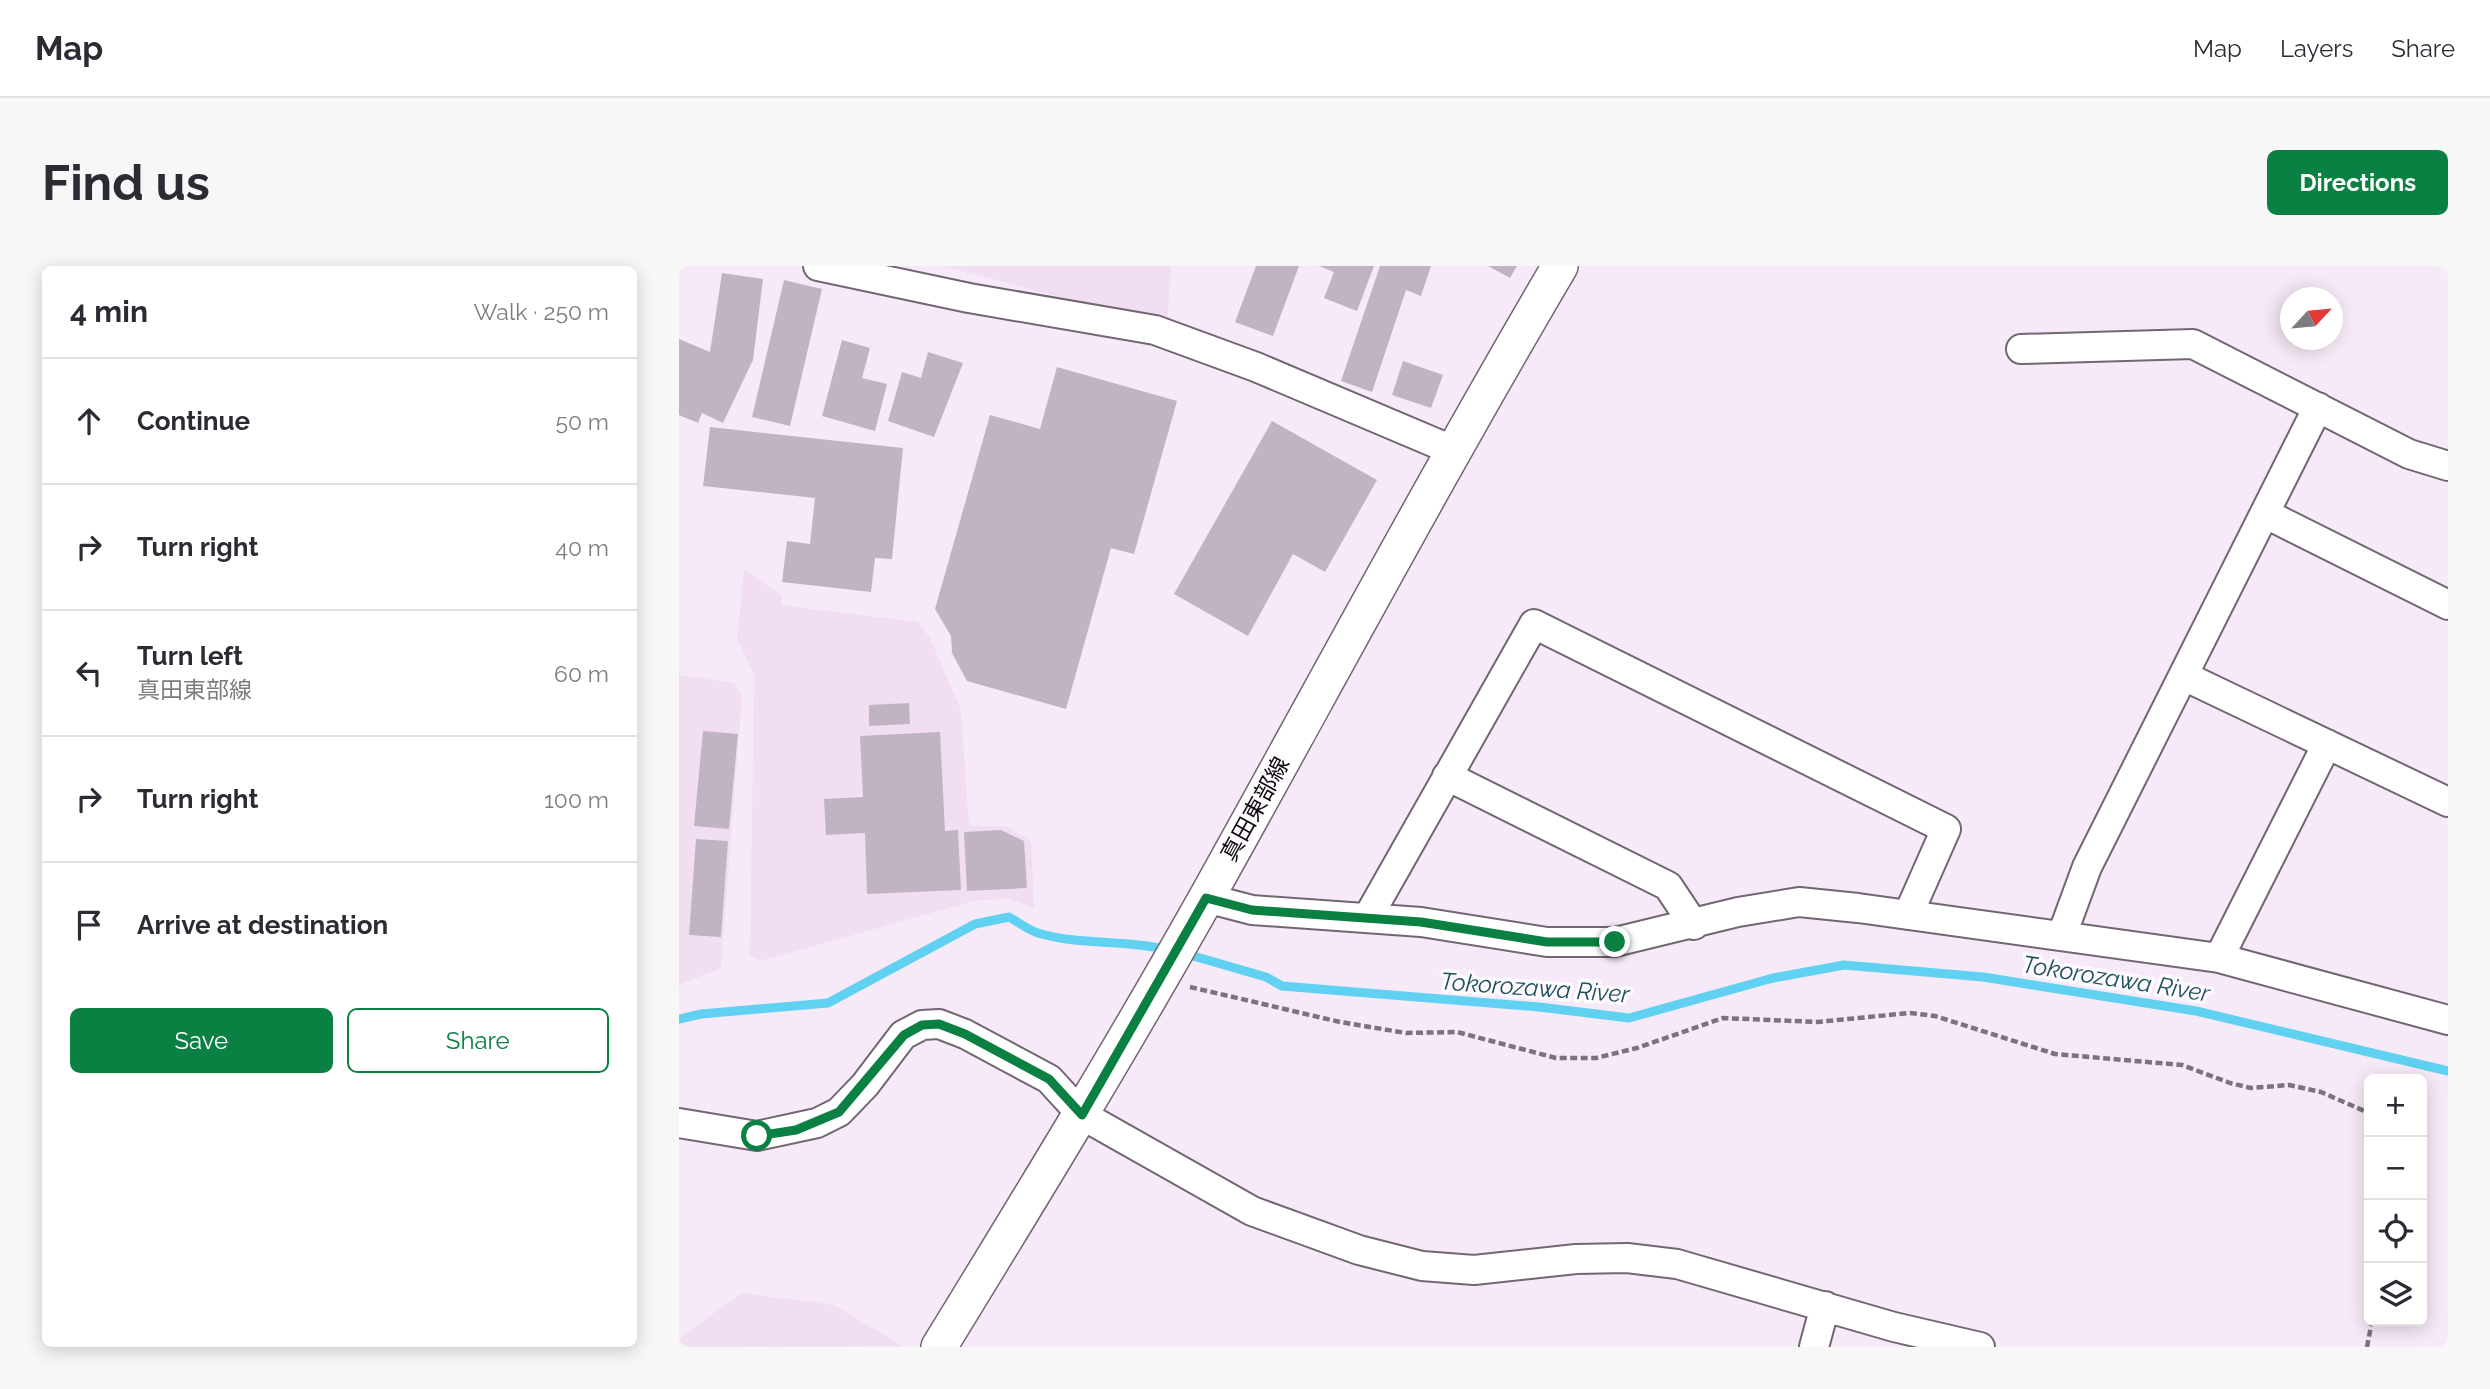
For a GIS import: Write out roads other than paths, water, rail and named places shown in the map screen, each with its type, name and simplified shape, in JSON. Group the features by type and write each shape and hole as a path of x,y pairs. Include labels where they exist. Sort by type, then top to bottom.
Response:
{"main road":[{"name":"真田東部線","path":"939,1347 1082,1115 1199,910 1452,450 1560,266"}],"street":[{"path":"818,266 969,298 1155,330 1256,367 1452,450"},
{"path":"2021,349 2193,344 2409,454 2448,466"},
{"path":"2062,935 2087,867 2318,407"},
{"path":"2266,514 2448,605"},
{"path":"1368,918 1534,624 1946,829 1908,915"},
{"path":"2185,676 2448,802"},
{"path":"2219,958 2327,744"},
{"path":"1447,776 1668,886 1694,925"},
{"path":"1199,910 1252,910 1421,922 1547,942 1615,942 1694,925 1738,912 1799,902 2219,958 2448,1020"},
{"path":"679,1123 757,1136 817,1123 839,1112 904,1035 922,1025 939,1024 965,1034 1049,1079 1082,1115 1252,1211 1359,1250 1422,1266 1473,1270 1576,1259 1639,1259 1677,1264 1906,1330 1980,1347"},
{"path":"1814,1347 1825,1306"}],"waterway":[{"name":"Tokorozawa River","path":"679,1019 701,1014 828,1003 975,924 1009,917 1034,932 1054,937 1169,950"},
{"name":"Tokorozawa River","path":"1183,953 1266,977 1282,986 1539,1007 1629,1018 1773,978 1844,965 1983,977 2196,1011 2448,1071"}]}
